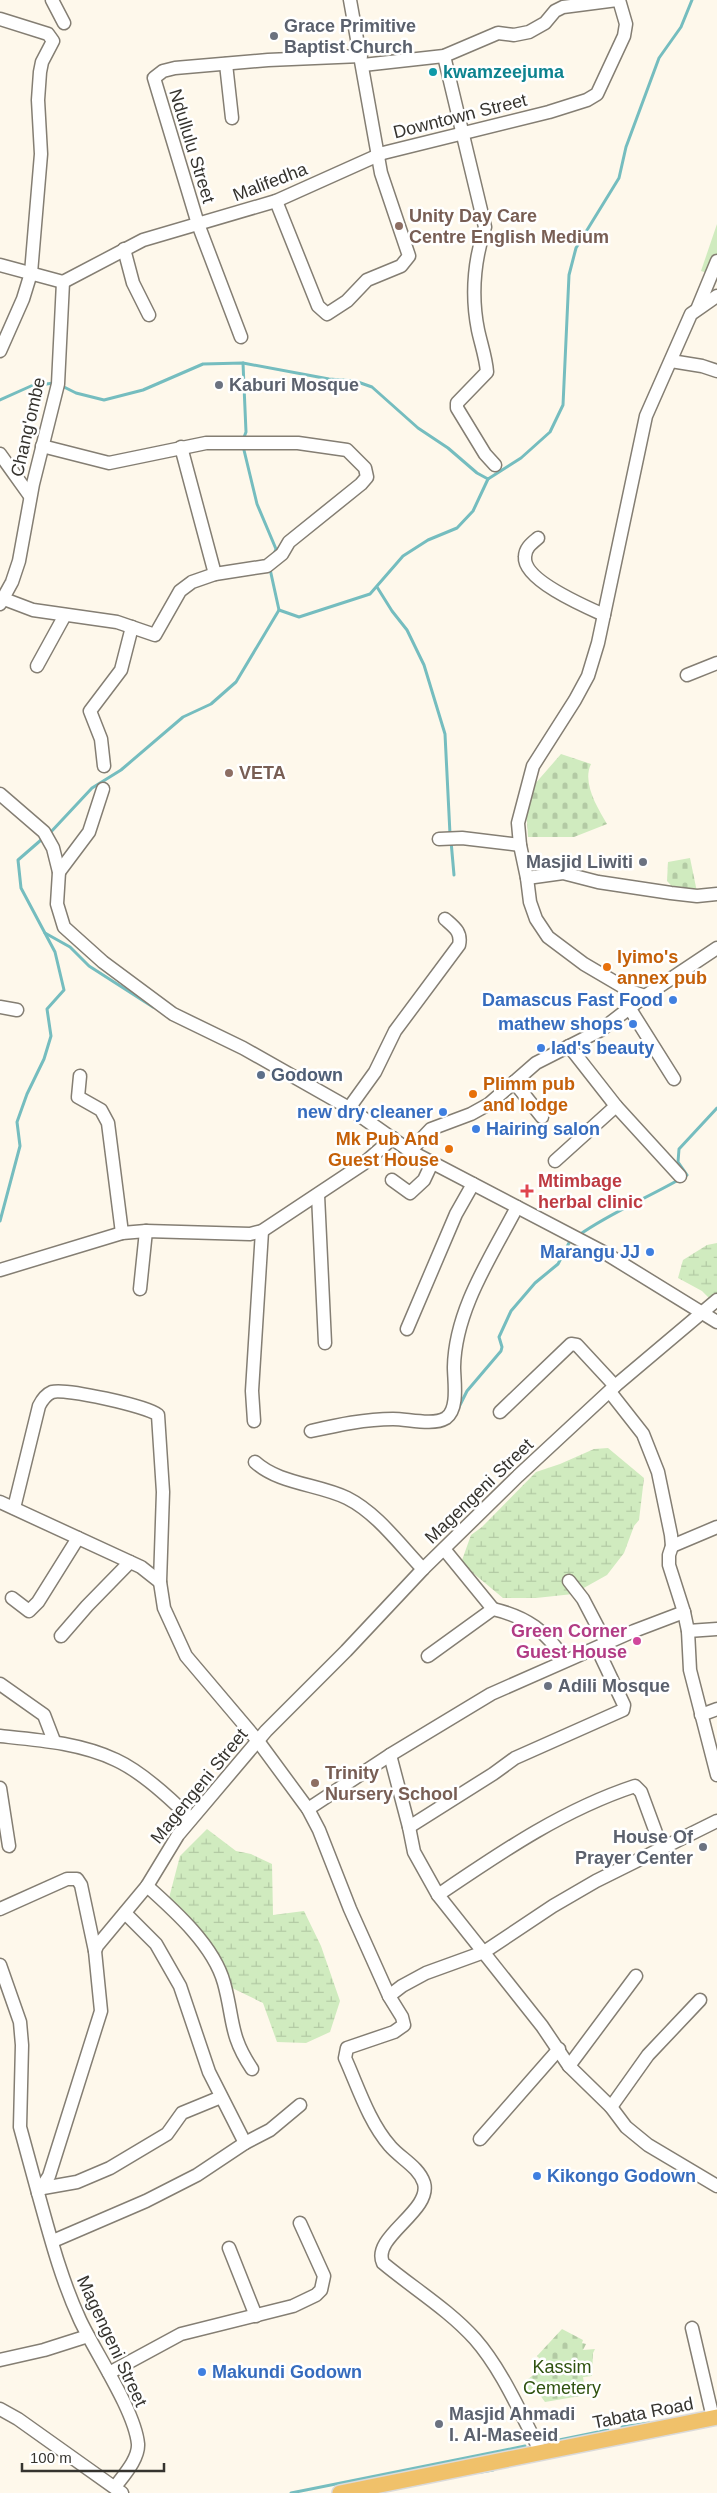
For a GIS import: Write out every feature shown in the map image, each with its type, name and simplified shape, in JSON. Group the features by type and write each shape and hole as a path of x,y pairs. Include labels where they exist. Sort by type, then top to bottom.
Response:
{"main road":[{"name":"Tabata Road","path":"340,2493 400,2487 541,2452 715,2418"}],"street":[{"path":"52,0 64,24"},
{"path":"276,201 318,306 327,314 347,300 367,280 401,266 409,256 381,174 350,0"},
{"name":"Ndullulu Street","path":"241,337 198,224 154,78 163,71 175,68 226,64 362,61 444,56 498,33 514,35 528,32 545,24 555,11 563,8 618,0"},
{"name":"Downtown Street","path":"378,155 463,132 549,112 587,100 597,94 624,36 624,12 618,0"},
{"path":"0,20 38,30 48,34 53,41 42,62 40,72 38,100 41,154 31,273 23,299 0,351"},
{"path":"444,56 485,227 477,252 474,272 478,327 488,372 456,406 481,448 495,465"},
{"path":"226,64 232,118"},
{"name":"Malifedha","path":"63,282 124,249 156,235 276,201 378,155"},
{"path":"124,249 134,284 149,315"},
{"path":"698,307 717,261"},
{"path":"0,265 63,282"},
{"name":"Chang'ombe","path":"2,602 19,561 30,496 58,384 63,282"},
{"path":"645,996 630,991 584,964 548,937 536,919 530,902 518,823 533,766 568,712 588,676 604,615 605,601 646,416 691,314 698,307 717,296"},
{"path":"670,360 717,371"},
{"path":"2,602 33,610 117,622 155,635 180,591 192,582 215,574 267,566 282,554 289,542 361,484 366,477 365,468 347,450 316,444 220,442 181,447 109,463 42,446"},
{"path":"181,447 215,574"},
{"path":"0,454 30,496"},
{"path":"538,538 527,549 525,554 524,559 530,569 560,595 604,615"},
{"path":"37,666 66,615"},
{"path":"104,766 101,739 90,711 121,670 132,627"},
{"path":"687,675 717,663"},
{"path":"60,872 88,832 103,789"},
{"path":"0,794 44,832 55,852 60,872 57,904 64,927 103,962 173,1014 243,1048 349,1108 410,1151 605,1253 717,1322"},
{"path":"439,839 462,838 520,845"},
{"path":"527,878 563,873 598,882 671,893 697,896 717,894"},
{"path":"349,1108 375,1072 395,1031 459,945 461,938 458,931 444,919"},
{"path":"410,1151 431,1129 471,1114 489,1104 536,1063 601,1030 645,996 717,948"},
{"path":"0,1007 17,1010"},
{"path":"630,1009 674,1079"},
{"path":"569,1046 616,1106 680,1176"},
{"path":"80,1076 78,1097 100,1110 108,1123 122,1233"},
{"path":"514,1082 542,1117"},
{"path":"555,1161 616,1106"},
{"path":"0,1270 122,1233 146,1231 250,1234 262,1231 318,1196 363,1164 393,1138"},
{"path":"392,1180 410,1193 424,1180 432,1163"},
{"path":"407,1329 456,1214 474,1184"},
{"path":"318,1196 325,1343"},
{"path":"311,1431 362,1421 393,1418 434,1421 445,1419 451,1413 455,1390 455,1343 458,1328 467,1304 517,1207"},
{"path":"140,1289 146,1231"},
{"path":"254,1421 252,1391 262,1231"},
{"name":"Magengeni Street","path":"95,1951 147,1886 178,1835 258,1741 423,1569 546,1449 717,1300"},
{"path":"500,1412 571,1344 577,1345 613,1389 648,1445 668,1513 672,1546 668,1565 684,1612 688,1632 690,1670 717,1775"},
{"path":"14,1508 39,1406 45,1396 53,1392 65,1392 105,1399 154,1411 160,1420 163,1492 160,1582 164,1608 186,1656 258,1741 308,1809 319,1830 342,1892 389,1996 402,2017 404,2024 394,2032 347,2048 345,2058 374,2123 390,2147 417,2171 424,2182 424,2192 418,2204 380,2252 380,2256 383,2263 455,2320 485,2352 541,2452"},
{"path":"255,1462 273,1474 346,1497 360,1505 423,1569"},
{"path":"0,1502 141,1567 160,1582"},
{"path":"672,1546 717,1526"},
{"path":"12,1598 28,1612 38,1602 78,1538"},
{"path":"444,1549 493,1609 510,1613 535,1626 553,1642 565,1660"},
{"path":"60,1636 130,1562"},
{"path":"409,1827 515,1758 623,1710 624,1705 583,1599 569,1581"},
{"path":"428,1656 493,1609"},
{"path":"308,1809 390,1755 491,1694 565,1660 684,1612"},
{"path":"688,1632 717,1629"},
{"path":"0,1684 44,1715 54,1741"},
{"path":"701,1715 717,1710"},
{"path":"0,1736 54,1741 116,1760 173,1802 191,1819"},
{"path":"390,1755 414,1852 438,1895 484,1952 559,2050 569,2066 611,2107 626,2128 648,2145 717,2186"},
{"path":"438,1895 514,1845 561,1817 592,1802 635,1786 641,1792 662,1850"},
{"path":"0,1788 9,1846"},
{"path":"389,1996 402,1986 426,1973 484,1952 553,1906 596,1881 662,1850 717,1821"},
{"path":"0,1909 67,1880 77,1879 81,1885 95,1951 102,2011 49,2176 41,2191"},
{"path":"147,1886 182,1918 217,1966 224,1982 234,2035 241,2054 252,2069"},
{"path":"125,1913 156,1944 180,1986 209,2072 245,2143"},
{"name":"Magengeni Street","path":"0,1965 4,1992 20,2022 22,2045 20,2126 41,2191 62,2275 88,2336 109,2373 132,2425 138,2446 118,2490"},
{"path":"569,2066 636,1976"},
{"path":"611,2107 648,2055 700,2000"},
{"path":"480,2139 559,2050"},
{"path":"41,2191 77,2182 110,2168 167,2134 182,2113 221,2097"},
{"path":"53,2241 170,2190 197,2176 245,2143 270,2130 300,2105"},
{"path":"109,2373 181,2334 292,2306 321,2290 324,2276 300,2223"},
{"path":"229,2248 256,2316"},
{"path":"692,2328 715,2418"},
{"path":"0,2360 44,2350 88,2336"},
{"path":"0,2409 18,2419 118,2490"}],"green space":[{"path":"717,224 717,276 701,271"},
{"path":"561,754 591,764 588,779 589,787 595,803 607,824 574,837 528,837 526,806 534,785"},
{"path":"690,858 697,892 680,895 667,881 668,862"},
{"path":"717,1243 717,1306 702,1291 678,1278 683,1260 707,1245"},
{"path":"608,1448 644,1478 639,1520 634,1526 624,1553 607,1575 573,1594 536,1598 503,1598 461,1563 471,1535 482,1527 536,1472 594,1449"},
{"path":"207,1829 236,1851 251,1854 272,1864 273,1915 304,1911 321,1946 340,2001 330,2032 306,2043 277,2042 263,2003 228,1986 169,1898 180,1856"},
{"name":"Kassim Cemetery","path":"562,2329 583,2340 582,2343 586,2344 583,2350 595,2349 593,2353 592,2376 583,2377 586,2395 545,2402 537,2391 523,2392 523,2383 546,2365 537,2356"}],"waterway":[{"path":"62,386 76,393 104,400 143,390 203,364 243,363 329,379 355,381 372,387 418,428 448,448 477,473 488,479 521,458 550,432 563,405 569,275 576,248 619,178 626,147 659,58 681,27 692,0"},
{"path":"243,363 246,432 243,440"},
{"path":"0,400 31,386 54,383"},
{"path":"243,446 257,504 276,549 274,554"},
{"path":"279,610 299,617 370,594 403,556 428,540 457,528 473,511 488,479"},
{"path":"49,834 92,788 121,770 183,717 211,704 236,682 279,610 270,569"},
{"path":"377,587 407,630 424,665 445,734 450,834"},
{"path":"0,1221 20,1146 17,1122 27,1094 44,1059 51,1036 47,1009 64,990 55,952 21,888 18,860 41,840"},
{"path":"451,841 454,875"},
{"path":"45,933 70,947 89,966 153,1007"},
{"path":"579,1235 605,1218 687,1175 678,1162 679,1149 717,1108"},
{"path":"458,1409 467,1391 501,1351 502,1347 499,1337 511,1311 535,1283 558,1264 570,1241"},
{"path":"622,2427 649,2423"},
{"path":"549,2442 608,2430"},
{"path":"291,2493 525,2446"},
{"path":"481,2472 493,2470"}],"place":[{"name":"Grace Primitive Baptist Church","path":"274,36"},
{"name":"kwamzeejuma","path":"433,72"},
{"name":"Unity Day Care Centre English Medium","path":"399,226"},
{"name":"Kaburi Mosque","path":"219,385"},
{"name":"VETA","path":"229,773"},
{"name":"Masjid Liwiti","path":"643,862"},
{"name":"lyimo's annex pub","path":"607,967"},
{"name":"Damascus Fast Food","path":"673,1000"},
{"name":"mathew shops","path":"633,1024"},
{"name":"lad's beauty","path":"541,1048"},
{"name":"Godown","path":"261,1075"},
{"name":"Plimm pub and lodge","path":"473,1094"},
{"name":"new dry cleaner","path":"443,1112"},
{"name":"Hairing salon","path":"476,1129"},
{"name":"Mk Pub And Guest House","path":"449,1149"},
{"name":"Mtimbage herbal clinic","path":"527,1191"},
{"name":"Marangu JJ","path":"650,1252"},
{"name":"Green Corner Guest House","path":"637,1641"},
{"name":"Adili Mosque","path":"548,1686"},
{"name":"Trinity Nursery School","path":"315,1783"},
{"name":"House Of Prayer Center","path":"703,1847"},
{"name":"Kikongo Godown","path":"537,2176"},
{"name":"Makundi Godown","path":"202,2372"},
{"name":"Masjid Ahmadi I. Al-Maseeid","path":"439,2424"}]}
